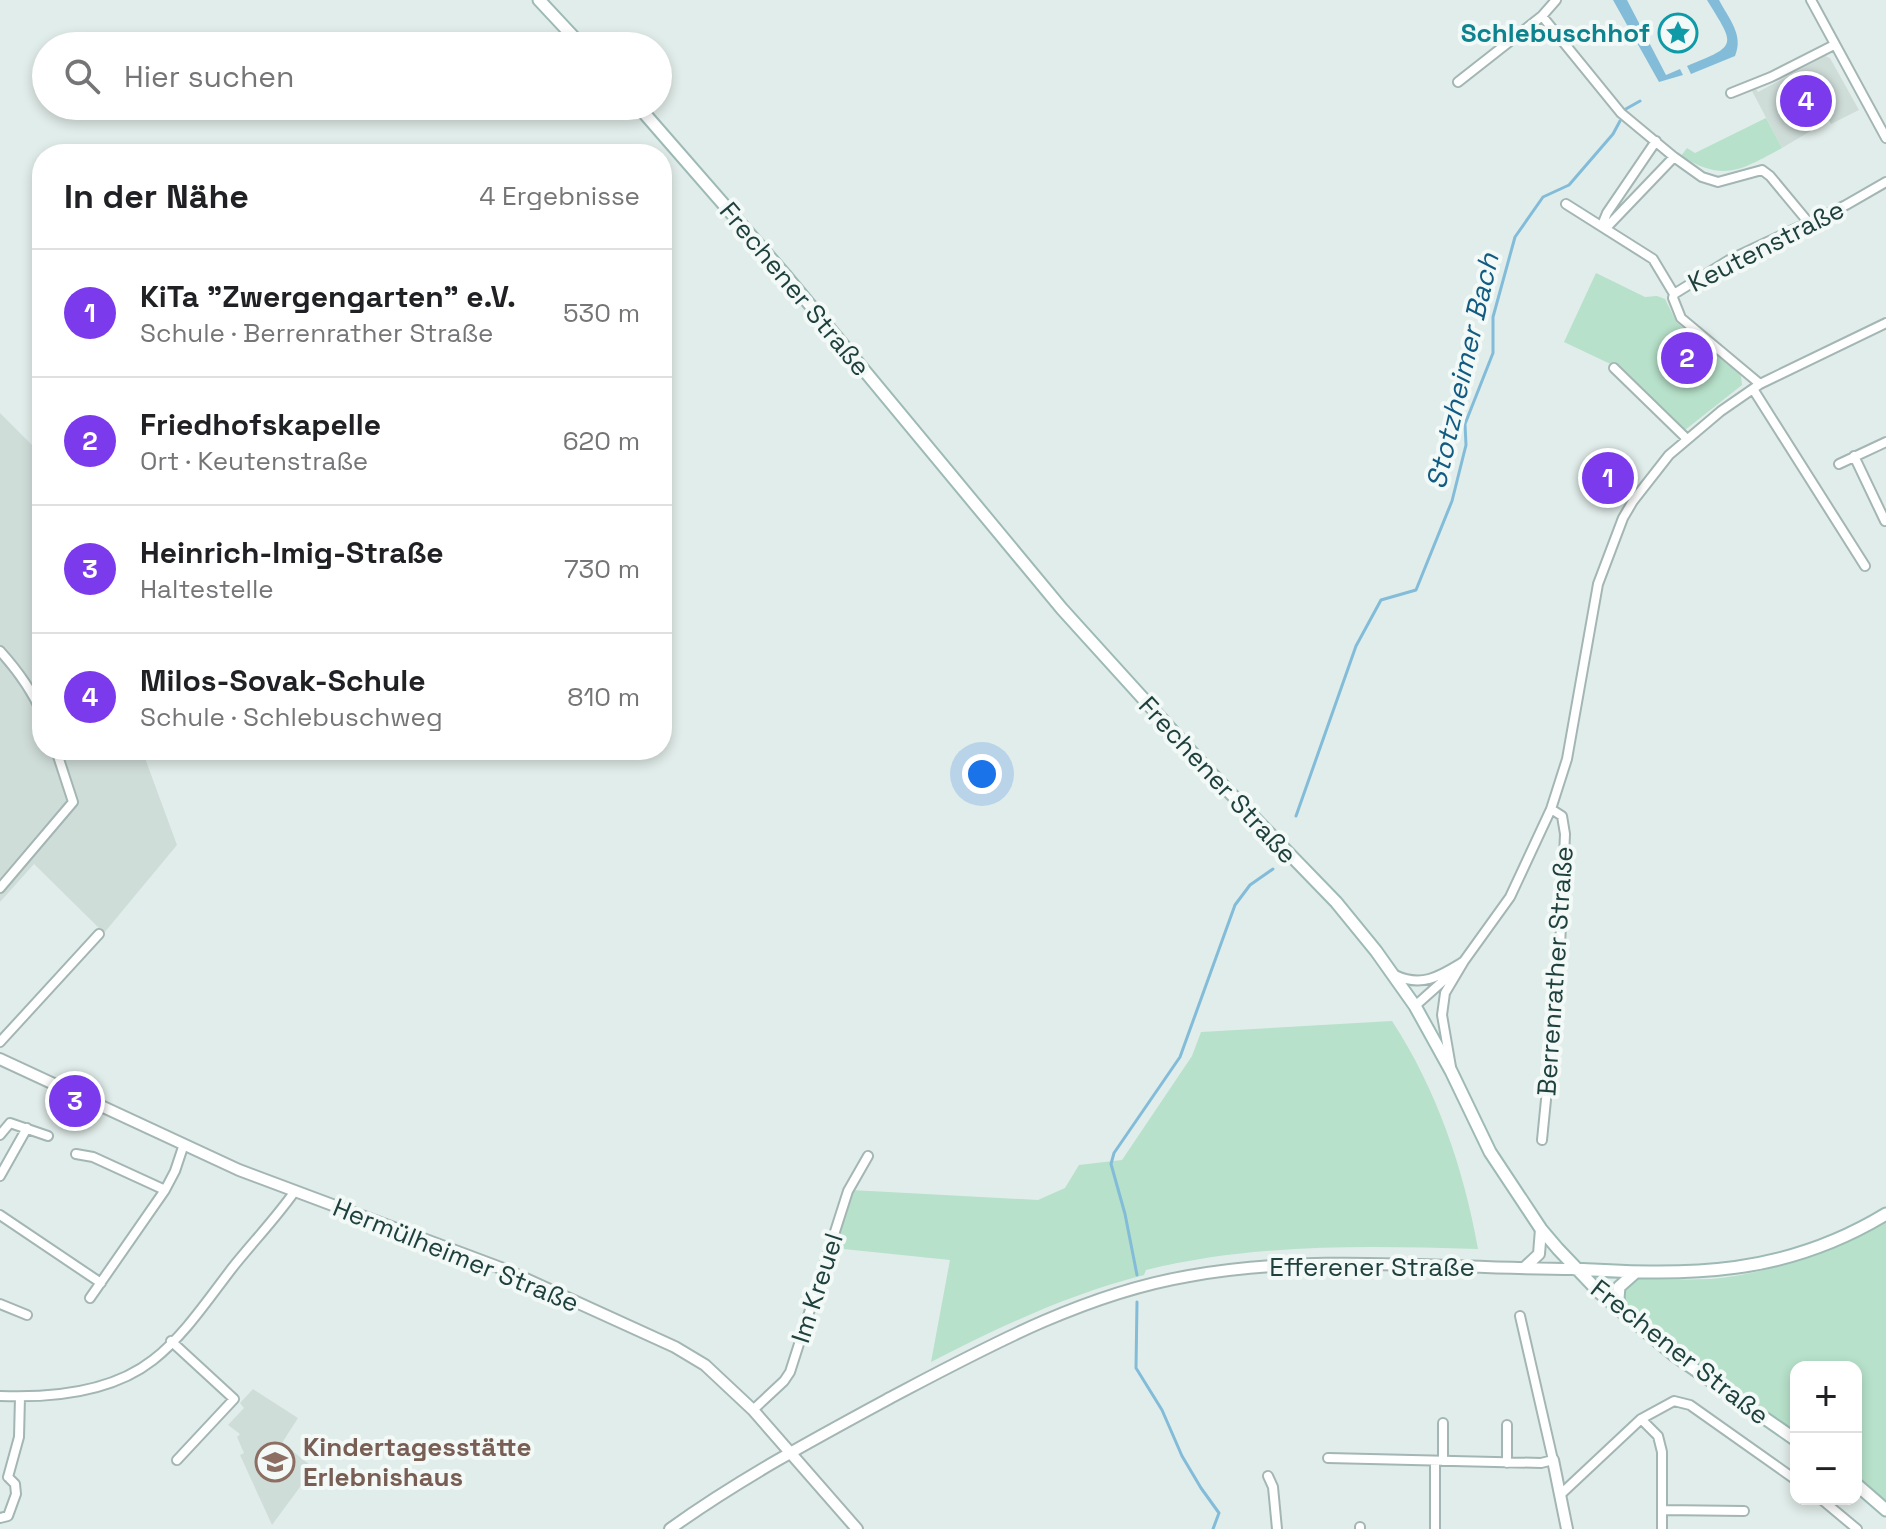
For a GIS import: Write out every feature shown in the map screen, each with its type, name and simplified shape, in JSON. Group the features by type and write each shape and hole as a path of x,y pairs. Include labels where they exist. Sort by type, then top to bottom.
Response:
{"main road":[{"path":"539,0 569,32"},
{"name":"Frechener Straße","path":"650,120 671,144"},
{"name":"Frechener Straße","path":"672,145 786,276 1071,620 1207,769 1336,902 1415,1006 1490,1152 1541,1229 1575,1269 1674,1355 1790,1436"},
{"name":"Efferener Straße","path":"1575,1269 1691,1273 1744,1268 1840,1238 1886,1214"},
{"path":"1623,1312 1618,1298 1619,1287 1636,1272"},
{"path":"1862,1489 1886,1510"}],"street":[{"path":"1458,82 1542,16 1556,0"},
{"path":"1811,0 1886,138"},
{"path":"1542,16 1611,102 1674,157 1710,181 1718,182 1762,170 1809,223"},
{"path":"1731,93 1834,45"},
{"path":"1604,226 1656,141"},
{"path":"1604,226 1674,157"},
{"name":"Keutenstraße","path":"1757,386 1681,318 1674,294 1729,260 1809,223 1886,182"},
{"path":"1566,204 1653,259 1674,294"},
{"name":"Berrenrather Straße","path":"1451,1071 1442,1015 1445,993 1510,897 1551,809 1567,759 1587,635 1605,562 1633,501 1656,469 1687,439 1757,386 1886,323"},
{"path":"1614,368 1687,439"},
{"path":"1757,386 1865,566"},
{"path":"1839,464 1886,442"},
{"path":"1854,456 1885,521"},
{"path":"0,651 32,692"},
{"path":"0,888 73,802 59,760"},
{"name":"Berrenrather Straße","path":"1542,1140 1559,969 1565,834 1562,816 1551,809"},
{"path":"0,1042 99,934"},
{"name":"Berrenrather Straße","path":"1393,974 1424,981 1464,961"},
{"name":"Berrenrather Straße","path":"1415,1006 1464,961"},
{"name":"Hermülheimer Straße","path":"0,1059 239,1170 531,1280 675,1347 705,1365 753,1410 857,1529"},
{"path":"0,1135 10,1123 48,1136"},
{"path":"0,1176 27,1128"},
{"path":"90,1298 165,1190 184,1144"},
{"path":"76,1154 93,1157 165,1190"},
{"name":"Im Kreuel","path":"753,1410 790,1372 848,1191 868,1156"},
{"path":"0,1396 20,1397 89,1389 123,1377 153,1360 295,1191"},
{"path":"0,1215 101,1283"},
{"path":"1524,1268 1539,1254 1541,1229"},
{"name":"Efferener Straße","path":"670,1529 790,1453 970,1356 1089,1303 1153,1283 1190,1275 1318,1263 1575,1269"},
{"path":"0,1304 27,1315"},
{"path":"1520,1316 1567,1529"},
{"path":"171,1341 234,1399 177,1460"},
{"path":"0,1518 8,1516 16,1494 15,1484 4,1478 19,1437 20,1397"},
{"path":"1561,1494 1641,1419 1674,1401 1690,1405 1790,1476"},
{"path":"1641,1419 1658,1436 1662,1452 1662,1529"},
{"path":"1435,1529 1443,1423"},
{"path":"1507,1425 1507,1463"},
{"path":"1328,1458 1507,1463 1553,1460"},
{"path":"1268,1476 1273,1487 1277,1529"},
{"path":"1828,1505 1857,1529"},
{"path":"1662,1510 1744,1511"}],"shaded area":[{"path":"1825,56 1830,58 1859,110 1831,124 1829,120 1782,148 1752,91 1756,89 1758,92"},
{"path":"0,413 32,445 32,760 146,760 177,845 104,933 34,864 0,902"},
{"name":"Kindertagesstätte Erlebnishaus","path":"253,1389 298,1418 282,1443 314,1468 272,1525 240,1455 244,1453 237,1437 240,1434 228,1425 244,1408 240,1403"}],"green space":[{"path":"1766,118 1782,148 1755,163 1721,171 1681,156 1687,148 1695,153"},
{"path":"1596,273 1645,297 1665,299 1677,323 1726,360 1741,376 1742,385 1685,430 1619,368 1564,342"},
{"path":"1392,1021 1422,1074 1446,1130 1465,1189 1478,1249 1311,1248 1187,1261 1146,1270 1144,1275 1062,1302 931,1362 950,1260 834,1248 851,1190 1038,1200 1065,1188 1079,1165 1122,1160 1192,1056 1201,1032"},
{"path":"1886,1220 1886,1501 1862,1481 1862,1361 1790,1361 1790,1428 1676,1350 1628,1310 1623,1298 1630,1280 1711,1279 1757,1272 1844,1240"}],"water":[{"path":"1613,0 1627,0 1666,75 1680,69 1683,75 1659,82"},
{"path":"1707,0 1719,0 1737,34 1737,48 1735,56 1691,74 1687,66 1716,53 1727,42 1723,27"}],"waterway":[{"name":"Stotzheimer Bach","path":"1624,110 1640,101"},
{"name":"Stotzheimer Bach","path":"1296,816 1356,646 1381,600 1416,590 1452,501 1466,445 1465,424 1493,353 1493,317 1515,237 1543,197 1569,185 1613,134 1620,121"},
{"name":"Stotzheimer Bach","path":"1137,1275 1111,1164 1114,1153 1180,1057 1235,905 1250,885 1273,869"},
{"name":"Stotzheimer Bach","path":"1137,1302 1136,1368 1162,1410 1182,1456 1219,1513 1213,1529"}],"place":[{"name":"Schlebuschhof","path":"1678,33"},
{"name":"Milos-Sovak-Schule","path":"1806,101"},
{"name":"Friedhofskapelle","path":"1687,358"},
{"name":"KiTa \"Zwergengarten\" e.V.","path":"1608,478"},
{"name":"Heinrich-Imig-Straße","path":"75,1101"},
{"name":"Kindertagesstätte Erlebnishaus","path":"275,1462"}]}
